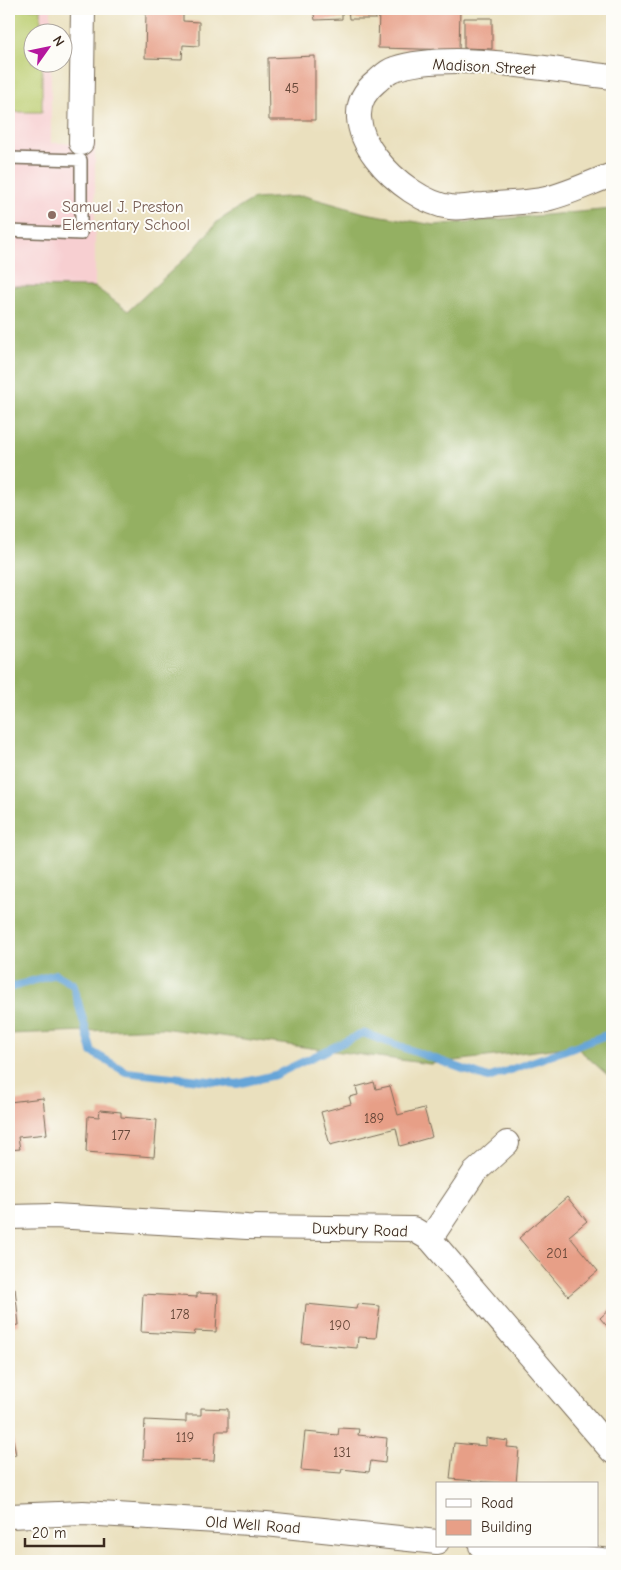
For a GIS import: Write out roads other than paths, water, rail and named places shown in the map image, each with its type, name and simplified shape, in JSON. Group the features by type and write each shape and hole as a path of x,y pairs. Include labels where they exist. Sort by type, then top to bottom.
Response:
{"street":[{"path":"81,152 83,9"},
{"name":"Madison Street","path":"612,77 514,65 437,60 392,69 365,90 359,104 358,125 381,165 394,180 421,196 450,208 542,200 612,175"},
{"path":"430,1238 474,1173 507,1143"},
{"name":"Duxbury Road","path":"9,1217 54,1216 247,1227 413,1229 430,1238 612,1451"},
{"name":"Old Well Road","path":"9,1516 83,1513 266,1524 436,1542"},
{"path":"498,1548 610,1561"}],"lane":[{"path":"9,158 81,152 81,234 9,231"}],"waterway":[{"path":"9,988 55,974 73,984 92,1052 126,1072 237,1084 275,1075 363,1033 488,1078 612,1033"}],"place":[{"name":"Samuel J. Preston Elementary School","path":"52,215"}]}
